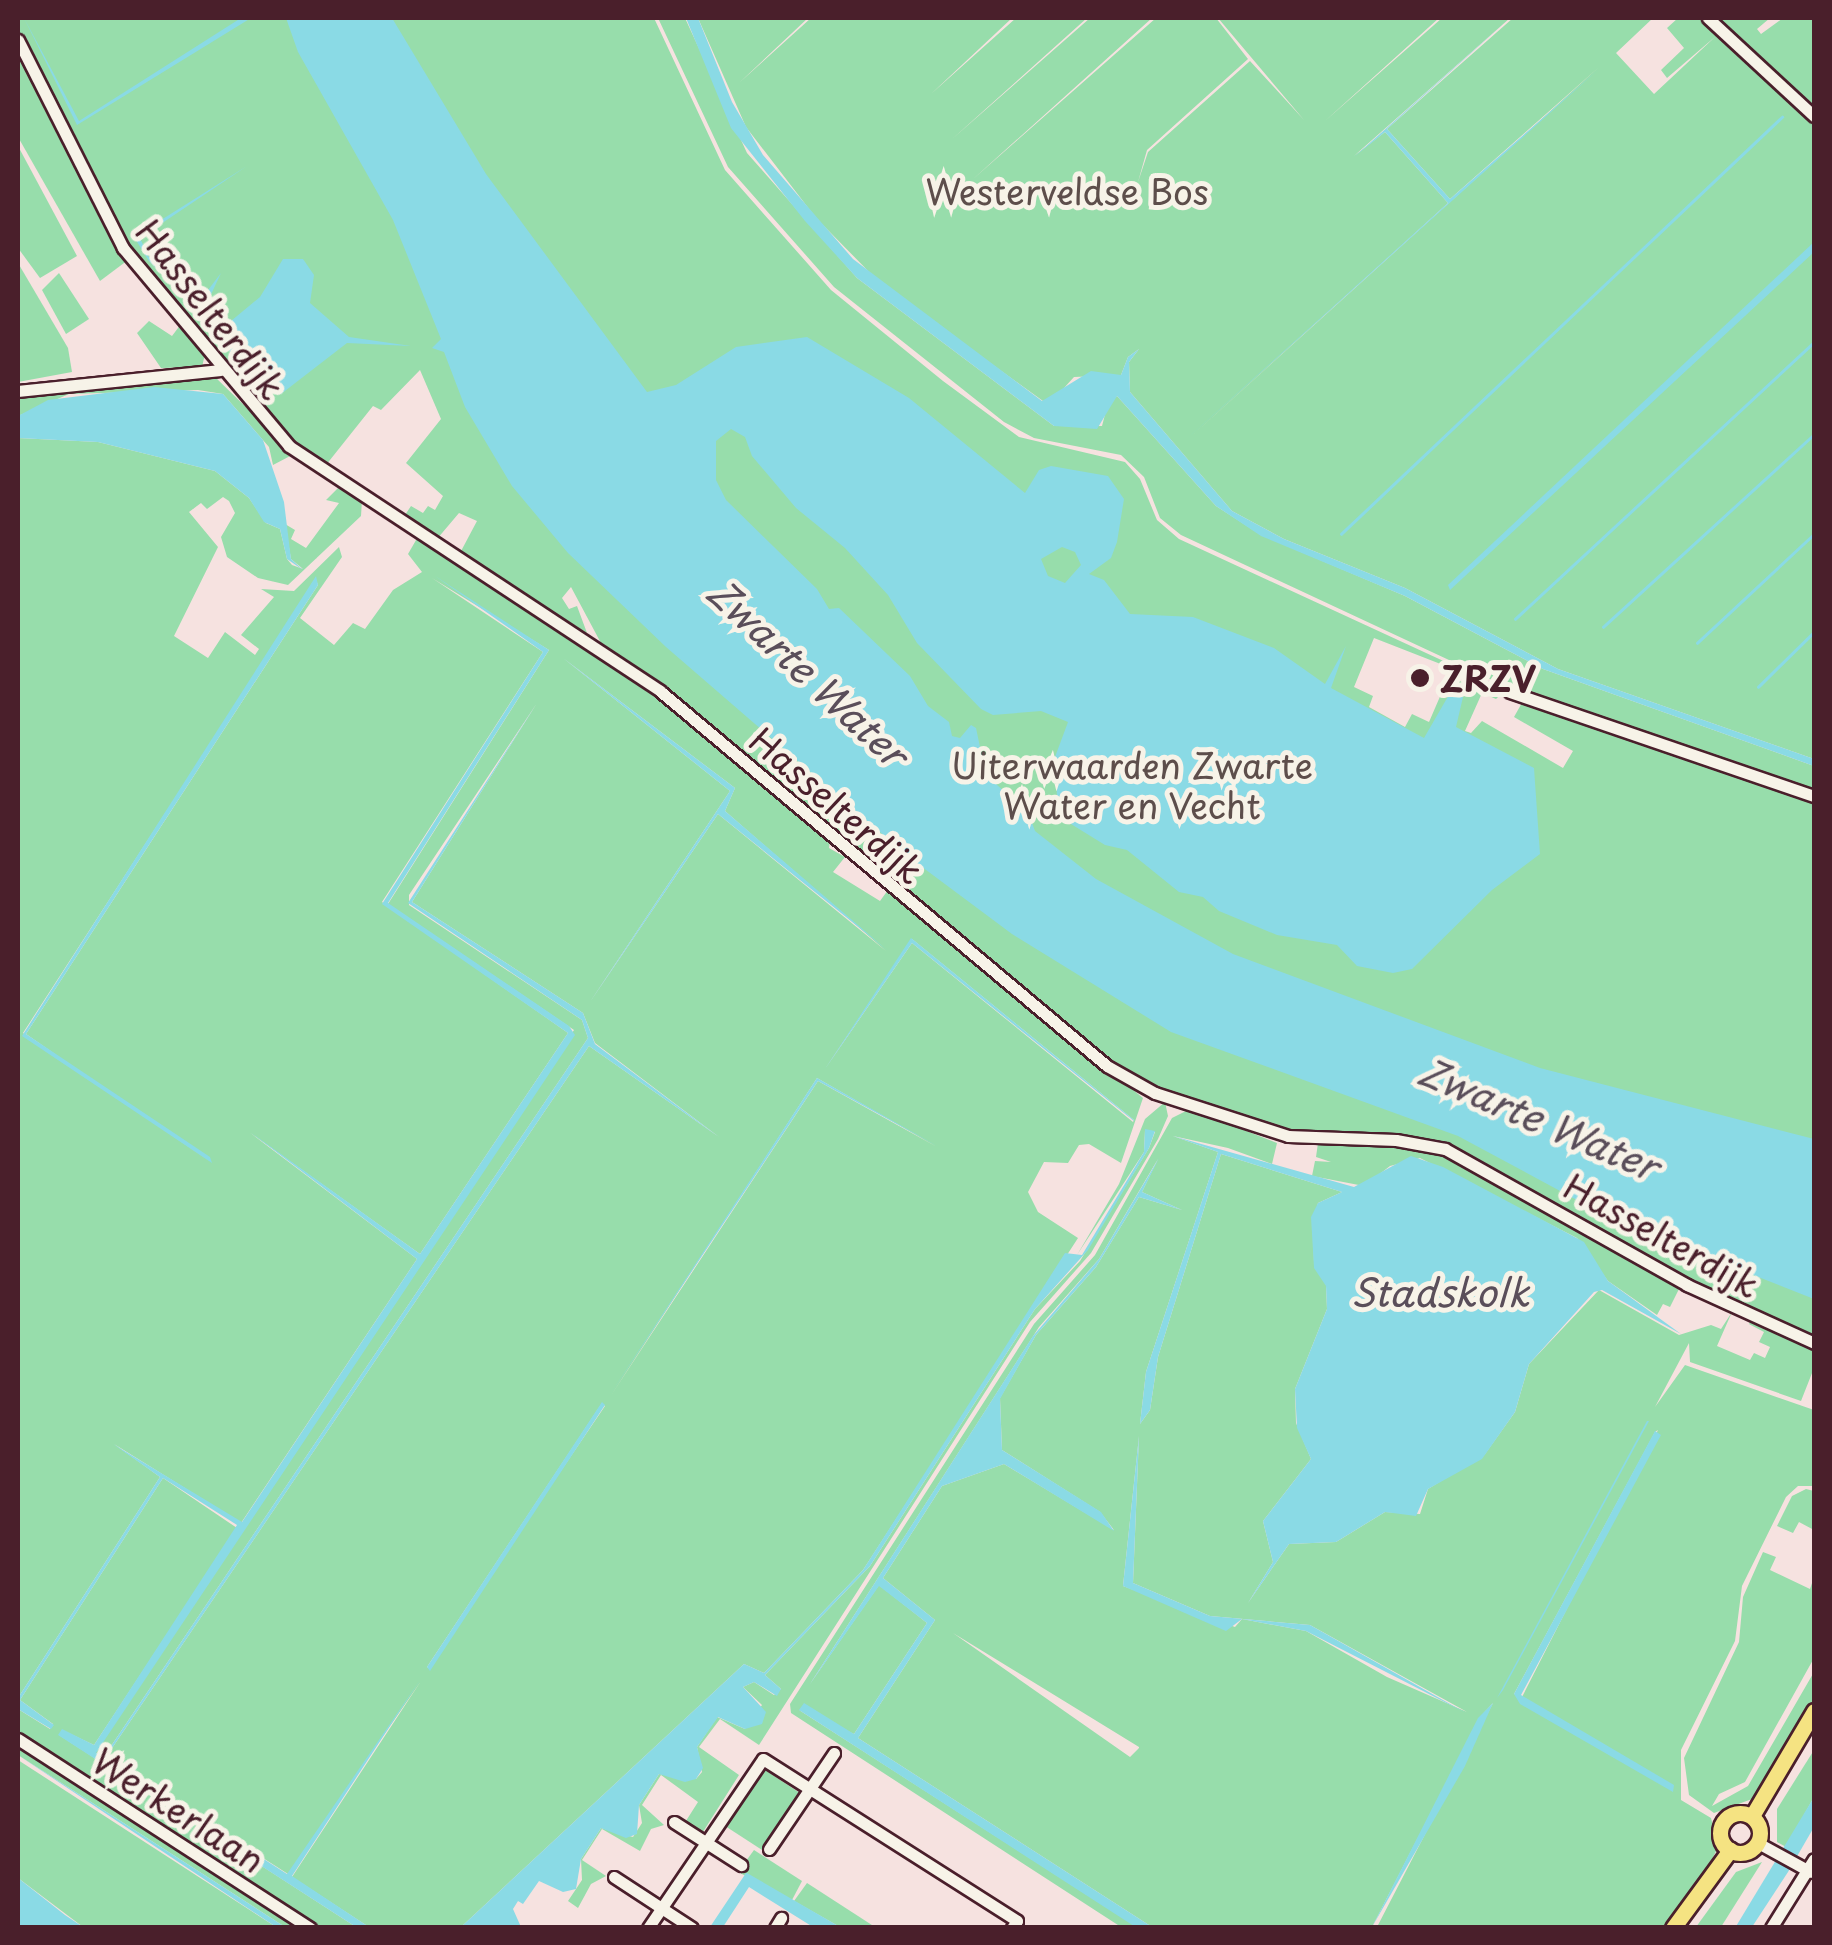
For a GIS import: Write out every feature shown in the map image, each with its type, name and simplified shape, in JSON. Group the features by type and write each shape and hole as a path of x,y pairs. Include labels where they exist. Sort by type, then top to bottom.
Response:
{"main road":[{"path":"1752,1816 1814,1711"},
{"path":"1735,1813 1752,1816 1759,1826 1758,1843 1748,1852 1730,1850 1720,1836 1723,1822 1735,1813"},
{"path":"1673,1928 1730,1850"}],"street":[{"path":"1708,18 1814,116"},
{"name":"Hasselterdijk","path":"18,40 124,248 220,370 309,462 554,616 660,691 1118,1074 1154,1094 1288,1136 1396,1140 1445,1150 1688,1286 1814,1343"},
{"path":"18,391 220,370"},
{"path":"1510,692 1814,796"},
{"name":"Werkerlaan","path":"18,1739 310,1928"},
{"path":"769,1848 834,1754"},
{"path":"648,1928 760,1759 810,1786 1017,1921 1012,1928"},
{"path":"674,1822 741,1865"},
{"path":"1758,1843 1808,1867 1771,1928"},
{"path":"614,1876 692,1928"}],"green space":[{"name":"Uiterwaarden Zwarte Water en Vecht","path":"18,18 654,18 725,170 831,290 943,381 1019,437 1125,462 1140,479 1157,520 1179,539 1502,688 1374,638 1354,687 1373,696 1369,707 1405,727 1412,714 1429,722 1445,685 1459,681 1502,693 1496,699 1482,693 1465,731 1471,733 1482,721 1563,768 1573,751 1514,717 1523,701 1814,799 1814,1339 1643,1257 1442,1145 1402,1136 1292,1133 1171,1096 1097,1054 602,645 571,587 562,598 569,609 577,606 587,633 460,553 477,521 459,513 437,539 403,518 411,506 423,513 428,506 435,510 443,496 406,463 441,419 420,370 381,410 373,406 322,470 302,454 123,244 18,35"},
{"path":"658,18 685,18 747,153 857,278 1054,426 1102,426 1108,403 1117,396 1216,506 1261,535 1405,596 1543,669 1814,766 1814,794 1524,695 1181,535 1160,518 1144,477 1121,455 1034,438 1004,422 834,287 728,167"},
{"name":"Westerveldse Bos","path":"698,18 808,18 739,83 811,18 1012,18 931,94 1016,18 1087,18 951,140 1090,18 1152,18 972,180 1156,18 1216,18 1248,59 1147,150 1138,182 1148,152 1250,61 1304,120 1218,18 1439,18 1325,121 1442,18 1510,18 1354,156 1385,132 1448,203 1184,443 1599,67 1450,199 1387,129 1513,18 1653,18 1616,53 1654,94 1716,36 1667,78 1661,70 1684,48 1667,28 1678,18 1706,18 1814,119 1814,759 1558,669 1405,588 1284,539 1232,511 1130,392 1129,362 1139,349 1128,357 1121,375 1074,377 1053,400 1043,401 882,285 816,218 746,127"},
{"path":"1711,18 1770,18 1757,29 1761,34 1783,18 1814,18 1814,113"},
{"path":"18,45 128,260 100,281 18,137"},
{"path":"18,146 77,256 40,278 18,248"},
{"path":"18,263 68,348 72,372 18,382"},
{"path":"59,273 89,319 66,334 42,290"},
{"path":"149,321 172,336 181,324 205,354 202,367 161,368 137,333"},
{"path":"213,375 294,454 273,465 269,447 223,394 198,390 69,394 18,416 18,399 49,391"},
{"path":"18,438 98,442 215,471 249,498 266,523 280,529 287,559 303,569 291,559 285,524 295,530 291,539 306,548 339,503 326,500 340,486 362,500 361,516 288,585 258,578 227,557 221,537 235,513 229,501 223,497 207,509 201,503 189,512 218,547 174,636 208,658 225,632 255,655 259,649 241,635 274,597 261,589 294,591 339,547 342,557 300,618 334,645 353,623 365,629 393,590 422,572 408,554 419,535 659,695 830,840 829,848 845,857 833,872 880,901 888,890 1143,1098 1121,1163 1089,1144 1079,1145 1068,1163 1044,1162 1028,1192 1038,1212 1078,1238 863,1570 764,1673 744,1664 461,1927 369,1927 292,1877 421,1681 288,1874 106,1757 589,1046 719,1137 595,1043 583,1013 412,902 537,703 409,895 409,905 582,1020 588,1038 105,1755 95,1753 574,1030 388,904 549,650 432,578 543,652 382,902 568,1033 420,1254 249,1132 417,1259 241,1523 114,1444 160,1477 18,1698","holes":["316,580 318,585 26,1034 212,1163 23,1033","563,658 735,788 725,811 886,951 718,814 590,1002 730,791","912,939 1134,1120 912,943 825,1069","817,1078 937,1147 818,1081 612,1394","602,1403 605,1406 427,1667"]},
{"path":"1165,1102 1168,1116 1158,1139 1091,1253 1030,1322 759,1745 720,1719 699,1747 739,1775 701,1835 684,1824 698,1802 661,1775 642,1805 664,1825 651,1829 640,1851 602,1829 582,1860 606,1876 591,1884 578,1908 568,1901 582,1880 581,1859 601,1828 633,1837 642,1823 639,1805 659,1774 696,1779 702,1772 697,1747 717,1717 745,1729 762,1705 743,1687 754,1682 774,1695 781,1689 765,1675 870,1566 1035,1309 1080,1261 1149,1148 1155,1132 1145,1130 1144,1152 1077,1255 1119,1184 1145,1119"},
{"path":"1190,1109 1277,1143 1272,1164 1228,1148 1173,1136 1218,1152 1146,1372 1140,1424 1150,1410 1158,1357 1221,1154 1342,1192 1318,1203 1313,1221 1314,1262 1326,1285 1327,1309 1295,1389 1296,1423 1311,1459 1263,1521 1273,1562 1248,1603 1289,1544 1336,1542 1385,1512 1420,1514 1428,1489 1485,1454 1515,1412 1529,1364 1599,1290 1679,1335 1711,1325 1721,1329 1732,1312 1717,1346 1750,1360 1754,1353 1765,1358 1770,1347 1759,1342 1764,1332 1749,1324 1752,1319 1814,1347 1814,1368 1801,1401 1690,1362 1689,1343 1655,1407 1685,1365 1814,1410 1814,1486 1798,1486 1786,1497 1742,1586 1735,1641 1681,1750 1681,1800 1711,1818 1718,1847 1696,1892 1663,1927 1377,1927 1493,1703 1480,1717 1372,1927 1152,1927 858,1738 935,1620 883,1578 942,1486 1004,1464 1114,1530 1100,1512 1002,1450 1000,1398 1036,1335 1096,1267 1139,1197 1182,1210 1142,1192 1158,1159 1099,1259 1039,1327 810,1684 879,1585 927,1623 854,1734 799,1710 1137,1927 1121,1927 791,1713 790,1704 1034,1324 1095,1255 1172,1118","holes":["1658,1430 1522,1697 1514,1694 1655,1432","1139,1436 1133,1583 1210,1616 1310,1625 1467,1712 1387,1677 1306,1631 1242,1619 1235,1627 1123,1586","953,1633 1139,1747 1130,1757"]},
{"path":"1381,1142 1447,1154 1681,1285 1670,1307 1663,1304 1657,1315 1608,1281 1577,1238 1420,1158 1390,1166 1364,1186 1312,1176 1315,1161 1331,1162 1316,1157 1318,1143"},
{"path":"163,1478 237,1528 94,1745 62,1730 59,1735 356,1927 316,1927 18,1735 18,1709 50,1729 53,1724 20,1700"},
{"path":"1806,1489 1814,1491 1814,1530 1799,1522 1793,1533 1777,1526 1792,1496"},
{"path":"1763,1552 1776,1557 1770,1570 1810,1589 1814,1577 1814,1658 1745,1782 1719,1794 1712,1806 1748,1786 1814,1672 1814,1701 1752,1799 1714,1813 1689,1795 1684,1758 1739,1642 1743,1597"},
{"path":"18,1746 302,1927 285,1927 18,1755"},
{"path":"1814,1750 1814,1797 1786,1847 1777,1842 1777,1809"},
{"path":"18,1760 276,1927 83,1927 18,1878"},
{"path":"762,1768 800,1793 765,1852 722,1824"},
{"path":"754,1850 802,1881 792,1900 738,1872"},
{"path":"1762,1862 1721,1927 1696,1927 1736,1872"},
{"path":"807,1883 875,1927 840,1927 794,1901"}],"water":[{"path":"24,18 79,121 241,18 251,18 77,125"},
{"name":"Uiterwaarden Zwarte Water en Vecht","path":"286,18 392,18 486,174 647,392 676,385 736,347 807,337 909,398 1025,493 1039,470 1051,466 1108,476 1124,499 1117,542 1111,558 1089,574 1104,580 1130,614 1193,617 1274,648 1325,684 1346,646 1331,688 1424,738 1450,693 1463,697 1456,727 1534,768 1540,854 1492,890 1412,969 1393,973 1357,966 1337,945 1277,935 1219,911 1203,897 1179,892 1127,850 1105,845 1058,816 1055,757 1068,722 1041,711 993,715 981,709 917,643 888,595 845,548 796,508 752,456 745,437 731,429 716,441 716,480 726,500 817,589 829,609 839,608 910,676 928,706 949,722 952,736 960,738 971,725 976,728 984,766 997,785 1028,812 1035,831 1096,879 1233,954 1540,1068 1814,1139 1814,1299 1614,1220 1458,1136 1171,1032 1012,934 910,858 666,647 568,553 512,486 465,407 444,352 432,348 441,339 393,220 298,52","holes":["1062,547 1075,552 1081,565 1065,583 1048,576 1041,559"]},
{"path":"686,18 698,18 732,102 763,155 853,259 1042,401 1091,371 1121,375 1128,357 1139,349 1129,362 1130,392 1232,511 1284,539 1405,588 1558,669 1814,759 1814,766 1543,669 1405,596 1261,536 1216,506 1117,396 1097,429 1054,426 857,278 805,221 731,128"},
{"path":"1510,18 1387,129 1450,199 1599,69 1183,442 1448,203 1385,132 1354,157"},
{"path":"247,166 140,238 148,256 199,302 221,273 207,303 225,326 260,297 283,259 303,259 314,275 310,303 349,337 411,346 347,343 281,394 238,369 212,313 194,304 149,261 134,237"},
{"path":"1814,242 1814,252 1450,590 1448,585"},
{"path":"154,387 223,394 263,440 284,502 291,559 303,570 287,559 280,529 264,522 249,498 215,471 98,442 18,438 18,416 48,400"},
{"path":"316,576 318,585 26,1034 210,1157 212,1163 22,1036"},
{"path":"435,576 549,650 388,903 569,1026 575,1035 96,1753 105,1755 588,1038 582,1020 408,903 537,703 412,902 583,1013 595,1044 719,1137 589,1046 106,1757 287,1874 420,1680 292,1876 369,1927 356,1927 58,1735 62,1729 94,1745 237,1525 163,1478 20,1700 54,1725 51,1729 18,1709 18,1698 160,1477 113,1444 242,1522 417,1259 250,1132 420,1254 568,1033 382,904 543,652"},
{"path":"563,658 735,788 725,811 887,950 718,814 590,1002 730,791"},
{"path":"911,938 1134,1121 912,943 825,1069"},
{"path":"817,1078 939,1147 818,1081 609,1396"},
{"path":"1145,1129 1155,1131 1149,1148 1088,1250 1035,1309 870,1566 765,1675 781,1689 777,1696 754,1682 743,1687 766,1712 762,1724 745,1729 718,1717 697,1747 703,1768 696,1779 685,1782 659,1774 639,1805 637,1834 626,1838 601,1828 581,1859 576,1889 563,1892 539,1881 523,1904 518,1901 513,1909 521,1927 461,1927 744,1664 764,1673 863,1570 1065,1253 1082,1255 1144,1152"},
{"name":"Stadskolk","path":"1173,1136 1354,1187 1411,1156 1443,1167 1584,1242 1608,1281 1681,1334 1602,1290 1594,1292 1529,1364 1515,1412 1482,1459 1428,1489 1416,1516 1385,1512 1336,1542 1289,1544 1248,1603 1273,1562 1263,1521 1311,1459 1297,1428 1295,1389 1327,1309 1326,1286 1314,1268 1311,1217 1318,1203 1342,1192 1221,1154 1158,1357 1150,1410 1140,1424 1146,1372 1218,1152"},
{"path":"1159,1158 1142,1192 1182,1210 1139,1197 1096,1267 1036,1335 1000,1399 1002,1450 1101,1512 1114,1531 1004,1464 942,1486 883,1578 935,1620 858,1738 1152,1927 1137,1928 799,1710 804,1703 854,1734 927,1623 879,1586 810,1684 1033,1336 1099,1259"},
{"path":"602,1402 605,1405 430,1671 427,1667"},
{"path":"1647,1421 1503,1690 1497,1698"},
{"path":"1655,1431 1661,1435 1521,1695 1674,1785 1673,1792 1520,1704 1514,1694"},
{"path":"1139,1436 1133,1583 1210,1616 1310,1625 1466,1713 1306,1631 1242,1619 1226,1631 1123,1586"},
{"path":"1493,1703 1465,1766 1372,1927 1478,1718"},
{"path":"18,1755 285,1927 276,1927"},
{"path":"1814,1797 1814,1827 1788,1872 1752,1927 1735,1928"},
{"path":"746,1873 840,1927 813,1927 749,1887 723,1927 710,1927"},
{"path":"18,1878 65,1915 83,1927 18,1927"}],"waterway":[{"path":"1341,534 1782,117"},
{"path":"1515,619 1814,342"},
{"path":"1603,627 1814,434"},
{"path":"1697,643 1814,534"},
{"path":"1758,687 1814,632"}],"place":[{"name":"ZRZV","path":"1420,678"}],"water label":[{"name":"Zwarte Water","path":"808,672"},
{"name":"Zwarte Water","path":"1539,1118"}]}
